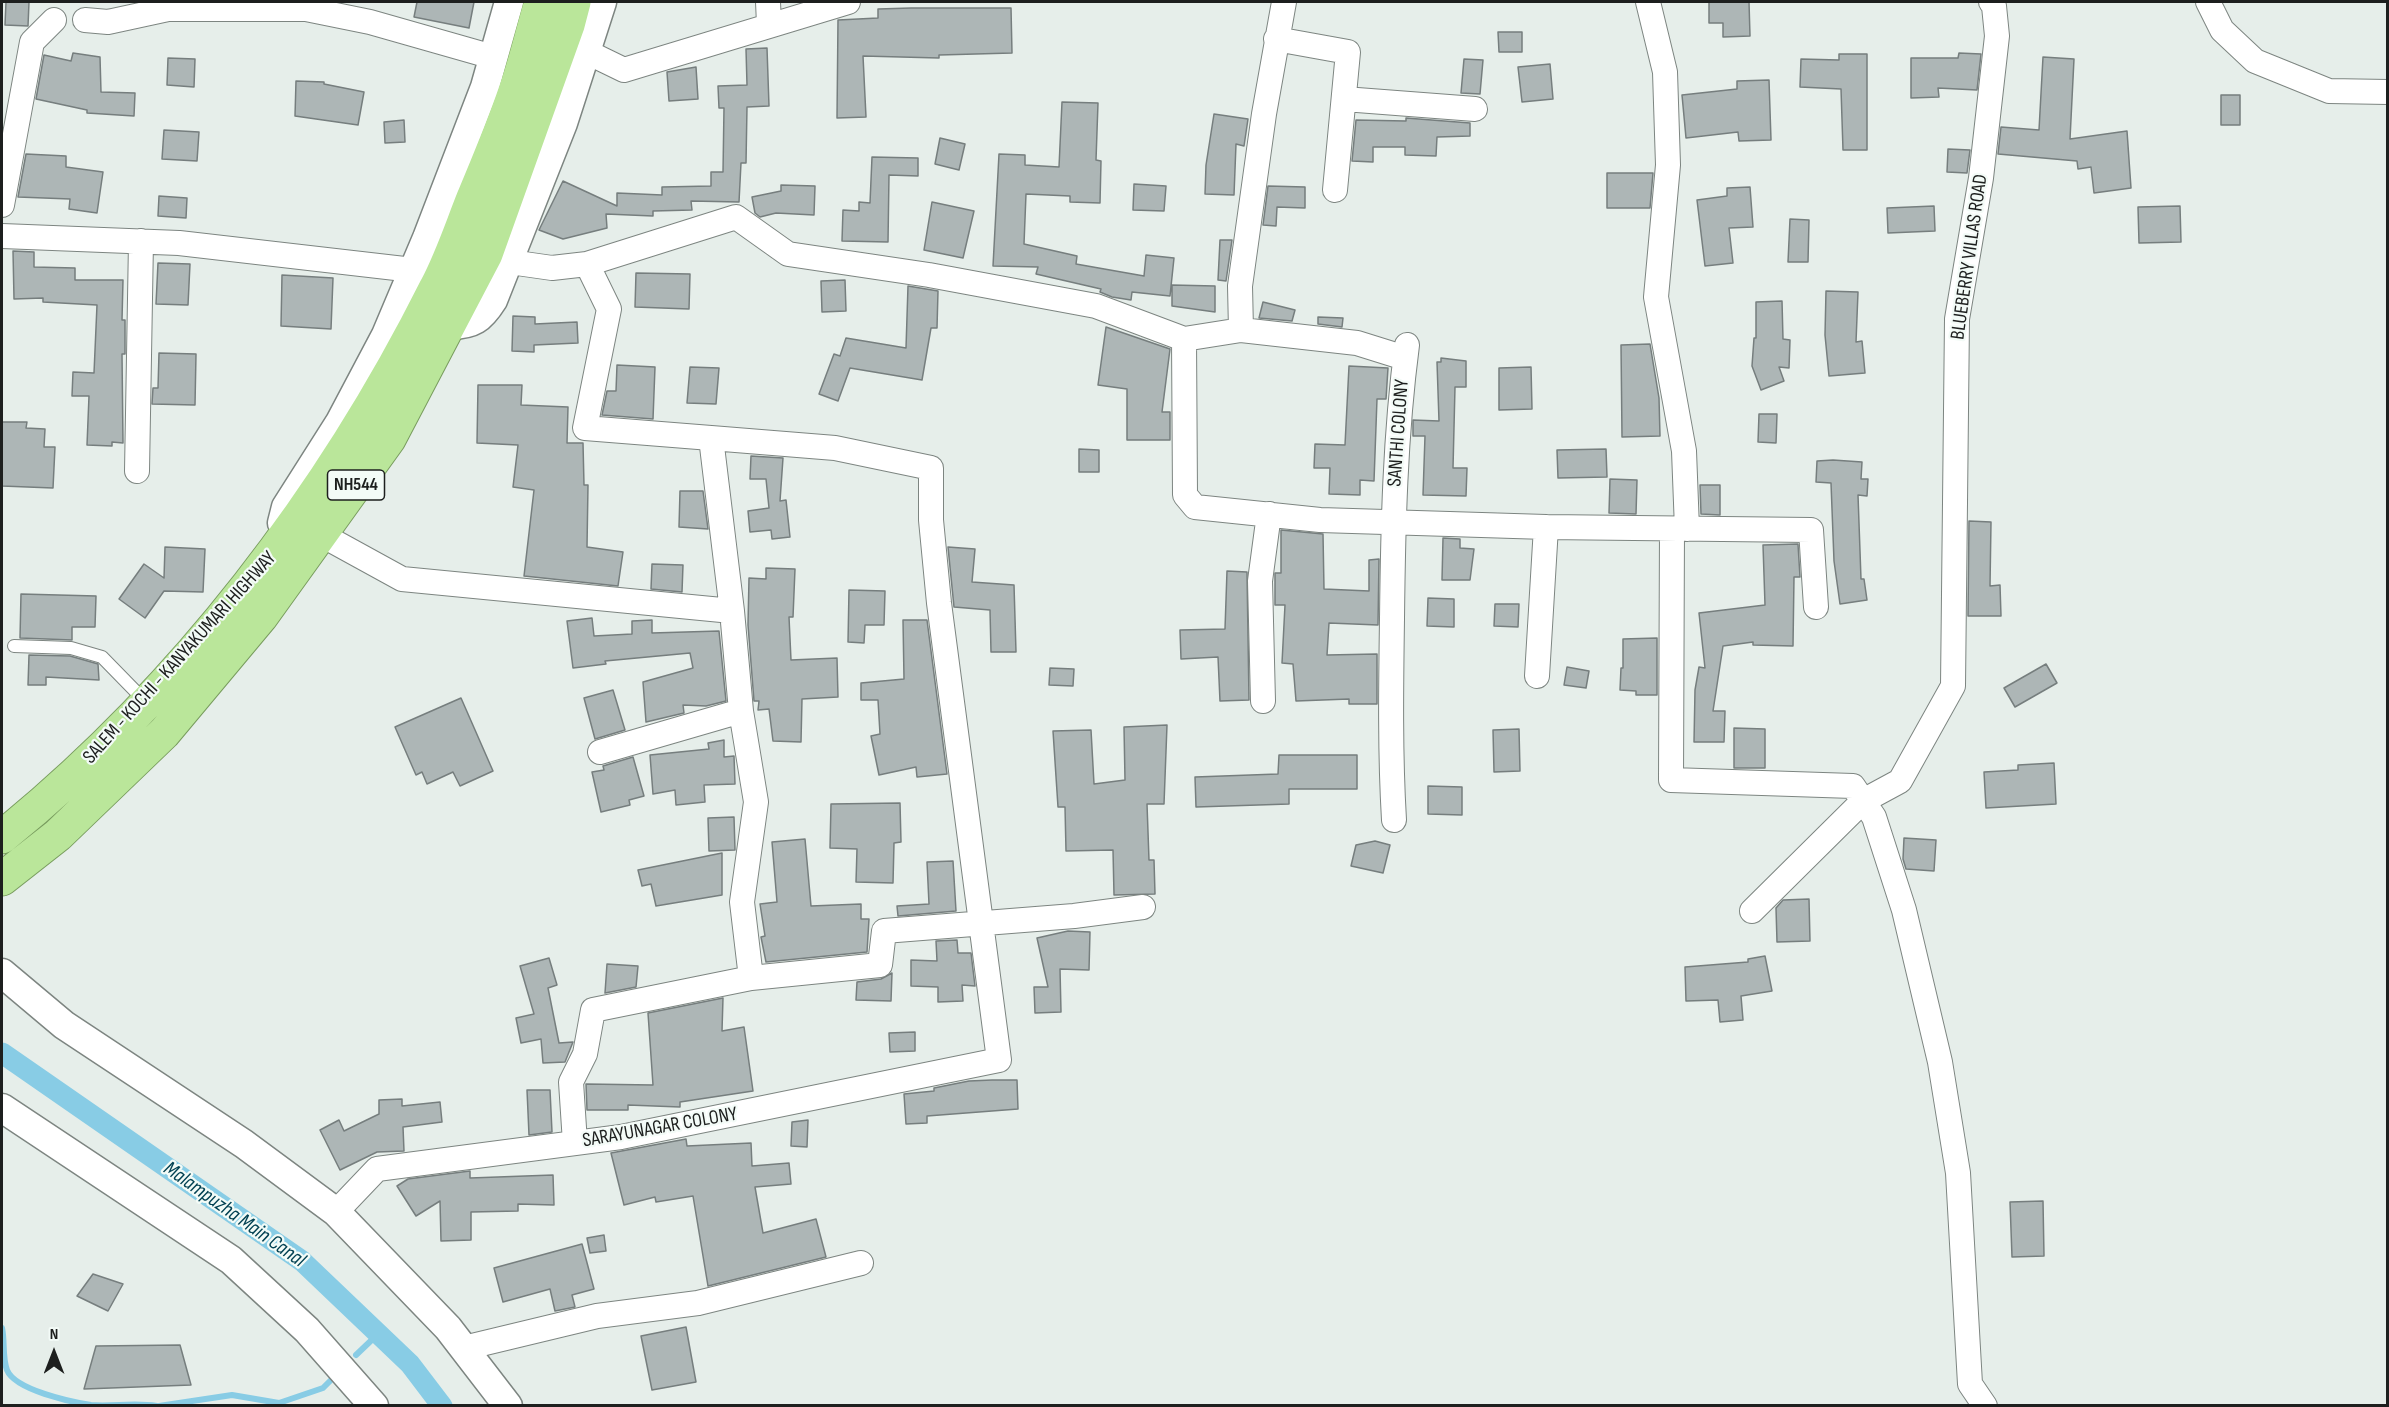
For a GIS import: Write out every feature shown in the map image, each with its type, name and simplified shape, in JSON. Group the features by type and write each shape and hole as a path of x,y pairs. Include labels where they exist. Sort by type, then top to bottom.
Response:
{"highway":[{"name":"SALEM - KOCHI - KANYAKUMARI HIGHWAY","path":"2,837 68,782 146,702 223,615 327,480 426,306 506,116 541,2"},
{"name":"SALEM - KOCHI - KANYAKUMARI HIGHWAY","path":"2,879 58,835 164,733 261,617 389,439 486,254 561,46 574,2"}],"street":[{"path":"276,549 286,507 364,379 386,335 485,87 510,2"},
{"path":"450,325 467,325 482,318 510,262 587,52 602,2"},
{"path":"587,52 624,70 769,13 848,2"},
{"path":"510,262 552,268 587,264 736,217 788,254 929,275 1096,306 1184,339 1241,330 1240,286 1276,39 1284,2"},
{"path":"1648,2 1665,72 1668,165 1656,297 1684,451 1671,780 1853,786 1874,818 1904,910 1940,1062 1958,1173 1970,1384 1985,1406"},
{"name":"BLUEBERRY VILLAS ROAD","path":"1752,911 1863,801 1900,781 1953,686 1957,319 1981,178 1997,36 1994,6 1991,2"},
{"path":"2208,2 2222,30 2255,62 2330,91 2388,92"},
{"path":"85,20 108,22 168,9 306,9 370,22 493,57"},
{"path":"2,205 32,42 54,20"},
{"path":"1276,39 1348,52 1335,190"},
{"path":"1344,99 1475,109"},
{"path":"2,236 178,243 413,270"},
{"path":"138,471 141,241"},
{"path":"613,256 609,309 585,428 835,447 932,468 932,520 939,603 979,923"},
{"path":"587,264 609,309"},
{"name":"SANTHI COLONY","path":"1241,330 1406,351 1392,522 1389,736 1394,820"},
{"path":"1184,339 1185,495 1195,507 1392,522 1546,527 1811,530 1816,607"},
{"path":"711,438 732,611 741,711 756,802 742,902 751,978"},
{"path":"1263,701 1260,581 1269,514"},
{"path":"1538,676 1546,527"},
{"path":"320,534 402,579 732,611"},
{"path":"600,752 741,711"},
{"path":"574,1143 571,1082 585,1054 593,1010 751,978 880,965 884,931 1143,907"},
{"name":"SARAYUNAGAR COLONY","path":"336,1212 377,1169 574,1143 729,1116 999,1060 979,923"},
{"path":"2,973 63,1025 244,1144 336,1212 448,1328 508,1406"},
{"path":"2,1108 231,1260 308,1330 374,1406"},
{"path":"464,1348 597,1316 698,1303 861,1263"}],"lane":[{"path":"14,645 71,648 102,657 146,702"}],"building":[{"path":"6,2 29,2 28,26 5,25"},
{"path":"417,2 474,2 469,28 414,17"},
{"path":"1709,2 1749,2 1750,36 1723,37 1723,23 1709,23"},
{"path":"1011,8 1012,53 939,55 939,58 863,56 866,117 837,118 838,20 878,18 878,9"},
{"path":"1498,32 1522,32 1522,52 1499,52"},
{"path":"767,48 769,106 747,107 746,163 741,163 739,202 691,201 692,210 653,211 653,216 606,214 607,228 563,239 539,230 563,181 617,206 617,193 662,195 662,187 711,186 711,172 723,172 724,108 719,108 718,86 747,85 746,49"},
{"path":"73,53 100,57 101,92 135,93 134,116 87,113 87,110 36,99 44,55 71,61"},
{"path":"1959,53 1981,54 1977,90 1938,88 1939,97 1911,98 1911,58 1958,58"},
{"path":"1839,54 1867,54 1867,150 1843,150 1841,89 1800,87 1801,59 1839,60"},
{"path":"2043,57 2074,59 2070,139 2127,131 2131,188 2094,193 2091,167 2078,169 2077,161 1998,154 2001,127 2039,130"},
{"path":"168,58 195,59 194,87 167,85"},
{"path":"1464,59 1483,60 1480,94 1461,93"},
{"path":"1550,64 1553,99 1522,102 1518,67"},
{"path":"696,67 698,99 669,101 667,72"},
{"path":"1769,80 1771,140 1739,141 1738,132 1686,138 1682,95 1737,89 1737,81"},
{"path":"296,81 324,82 324,84 364,92 358,125 295,116"},
{"path":"2221,95 2240,95 2240,125 2221,125"},
{"path":"1062,102 1098,103 1096,160 1101,161 1100,203 1070,202 1070,196 1026,194 1024,244 1077,256 1076,264 1144,276 1146,255 1174,258 1170,296 1132,292 1131,300 1112,297 1100,292 1101,289 1036,274 1038,267 993,266 999,154 1025,155 1025,165 1059,167"},
{"path":"1214,114 1248,119 1244,146 1236,144 1234,195 1205,194 1206,165"},
{"path":"1406,118 1470,123 1470,136 1437,137 1436,156 1405,155 1405,147 1373,147 1373,162 1352,161 1356,120 1406,121"},
{"path":"404,120 405,142 385,143 384,122"},
{"path":"164,130 199,132 197,161 162,159"},
{"path":"940,138 965,144 959,170 935,164"},
{"path":"1948,149 1970,150 1967,173 1947,172"},
{"path":"26,154 66,156 66,167 103,172 97,213 69,209 70,199 18,197"},
{"path":"872,157 918,158 918,176 889,175 888,242 842,241 843,210 859,211 859,202 870,203"},
{"path":"1607,173 1653,173 1650,208 1607,208"},
{"path":"1134,184 1166,186 1164,211 1133,210"},
{"path":"781,185 815,186 814,215 776,213 760,217 755,213 752,197 781,191"},
{"path":"1268,186 1305,187 1305,208 1277,207 1276,226 1263,225"},
{"path":"1750,187 1753,227 1729,228 1733,263 1705,266 1697,200 1727,196 1727,188"},
{"path":"159,196 187,198 186,218 158,216"},
{"path":"932,202 974,211 963,258 924,250"},
{"path":"1934,206 1935,231 1888,233 1887,208"},
{"path":"2180,206 2181,242 2139,243 2138,207"},
{"path":"1790,219 1809,220 1808,262 1788,262"},
{"path":"1220,240 1232,240 1226,281 1218,280"},
{"path":"13,251 34,252 34,267 75,268 75,280 123,280 122,320 125,320 125,354 122,354 123,443 112,442 112,446 87,445 89,396 72,396 73,372 94,373 97,305 43,302 43,298 14,299"},
{"path":"158,263 190,264 188,305 156,304"},
{"path":"636,273 690,274 689,309 635,307"},
{"path":"282,275 333,278 331,329 281,326"},
{"path":"845,280 846,311 822,312 821,281"},
{"path":"1172,285 1215,286 1215,312 1172,306"},
{"path":"908,286 938,291 937,328 931,328 922,380 850,368 838,401 819,394 834,354 840,356 846,338 906,348"},
{"path":"1826,291 1858,292 1856,342 1862,341 1865,373 1829,376 1825,335"},
{"path":"1782,301 1783,339 1790,340 1789,368 1779,367 1784,381 1761,390 1752,366 1754,338 1756,338 1756,302"},
{"path":"1263,302 1295,310 1292,321 1259,318"},
{"path":"513,316 535,317 535,324 577,322 578,343 534,345 534,352 512,351"},
{"path":"1318,317 1343,318 1342,327 1318,324"},
{"path":"1106,327 1170,349 1162,412 1170,412 1170,440 1127,440 1127,389 1098,385"},
{"path":"1650,344 1659,398 1660,436 1622,437 1621,345"},
{"path":"159,353 196,354 195,405 152,404 153,388 158,388"},
{"path":"1441,358 1466,361 1466,387 1455,387 1453,468 1467,468 1466,496 1423,495 1425,436 1413,436 1413,420 1439,421 1437,362 1441,362"},
{"path":"617,365 655,367 653,419 602,415 607,391 616,391"},
{"path":"1349,366 1388,368 1386,399 1377,399 1374,481 1360,480 1360,495 1329,494 1330,468 1314,468 1315,444 1345,445"},
{"path":"690,367 719,368 716,404 687,403"},
{"path":"1531,367 1532,409 1499,410 1499,368"},
{"path":"478,385 522,385 521,405 568,407 567,443 583,443 584,485 588,485 587,547 623,552 618,586 524,576 534,490 513,487 518,445 477,443"},
{"path":"1759,414 1777,414 1776,443 1758,442"},
{"path":"2,422 27,422 26,428 45,429 44,447 55,447 53,488 2,486"},
{"path":"1079,449 1099,450 1099,472 1079,472"},
{"path":"1606,449 1607,477 1558,478 1557,450"},
{"path":"751,456 783,458 780,501 786,500 790,537 772,539 771,530 750,532 748,511 769,508 766,479 750,479"},
{"path":"1817,461 1862,462 1861,479 1868,479 1867,496 1858,495 1861,579 1864,579 1867,600 1840,604 1834,561 1831,483 1816,482"},
{"path":"1610,479 1637,480 1636,514 1609,513"},
{"path":"1700,485 1720,485 1720,515 1701,514"},
{"path":"680,491 703,491 708,529 679,527"},
{"path":"1969,521 1991,522 1990,586 2000,585 2001,616 1968,616"},
{"path":"1281,530 1323,534 1324,589 1369,591 1369,560 1379,559 1378,625 1329,623 1327,655 1377,654 1377,704 1349,704 1349,699 1296,701 1293,664 1282,663 1285,605 1275,605 1275,573 1281,573"},
{"path":"1443,538 1460,539 1460,548 1474,549 1470,580 1442,580"},
{"path":"1798,544 1800,577 1794,577 1793,646 1753,645 1753,642 1723,646 1713,711 1725,711 1724,742 1694,742 1695,690 1699,667 1705,668 1699,613 1765,605 1763,545"},
{"path":"165,547 205,549 203,592 164,591 145,618 119,599 144,564 164,578"},
{"path":"948,547 975,549 972,582 1014,585 1016,652 991,652 990,610 954,607"},
{"path":"652,564 683,565 682,592 651,589"},
{"path":"766,568 795,569 793,617 789,617 791,660 837,658 838,697 802,699 801,742 773,741 769,709 758,710 759,701 754,701 748,625 749,578 766,579"},
{"path":"1227,571 1247,572 1249,700 1220,701 1218,657 1181,659 1180,630 1225,629"},
{"path":"849,590 885,591 884,625 865,625 864,643 848,642"},
{"path":"21,594 96,596 95,627 72,627 72,640 20,638"},
{"path":"1428,598 1454,599 1454,627 1427,626"},
{"path":"1495,604 1519,604 1518,627 1494,626"},
{"path":"592,618 594,636 632,634 632,621 652,620 652,633 719,631 726,701 706,706 683,705 684,713 646,722 643,682 693,668 690,653 605,661 606,664 573,668 567,621"},
{"path":"903,620 927,620 947,774 917,777 916,767 879,775 871,736 880,734 878,700 861,700 861,683 904,679"},
{"path":"1657,638 1657,695 1636,695 1636,691 1620,690 1623,639"},
{"path":"29,655 70,656 98,664 99,680 46,677 46,685 28,685"},
{"path":"2046,664 2057,683 2015,707 2004,688"},
{"path":"1567,667 1589,671 1586,688 1564,685"},
{"path":"1050,668 1074,669 1073,686 1049,685"},
{"path":"613,690 625,730 595,739 584,698"},
{"path":"461,698 493,771 460,786 453,772 427,784 422,772 416,775 395,727"},
{"path":"1167,725 1164,804 1147,804 1149,860 1154,860 1155,894 1114,895 1113,850 1066,851 1065,807 1058,807 1053,731 1091,730 1094,784 1125,780 1124,727"},
{"path":"1734,728 1765,729 1765,768 1734,768"},
{"path":"1519,729 1520,771 1494,772 1493,730"},
{"path":"724,740 724,757 734,756 735,784 704,785 705,802 676,805 675,790 653,794 650,755 709,749 708,743"},
{"path":"1279,755 1357,755 1357,789 1289,789 1289,804 1196,807 1195,777 1278,774"},
{"path":"633,757 644,796 629,800 630,805 601,812 592,772 604,770 603,766"},
{"path":"2054,763 2056,804 1986,808 1984,772 2018,770 2018,765"},
{"path":"1428,786 1462,787 1462,815 1428,814"},
{"path":"900,803 901,842 894,843 893,883 856,882 857,849 830,848 831,804"},
{"path":"734,817 735,850 709,851 708,818"},
{"path":"1904,838 1936,840 1934,871 1906,869 1903,859"},
{"path":"805,839 811,906 861,904 861,919 869,919 867,952 766,962 761,937 765,936 760,904 777,902 772,842"},
{"path":"1375,841 1390,845 1383,873 1351,866 1356,845"},
{"path":"722,853 722,895 656,906 651,884 642,886 638,870"},
{"path":"953,861 956,911 898,916 897,906 929,904 927,862"},
{"path":"1809,899 1810,941 1777,942 1776,908 1783,900"},
{"path":"1068,931 1090,932 1089,970 1060,969 1061,1012 1035,1013 1034,987 1048,987 1037,938"},
{"path":"957,940 958,953 971,953 975,986 962,985 963,1001 938,1002 938,987 911,986 911,960 937,961 936,941"},
{"path":"1765,956 1772,991 1741,996 1743,1020 1720,1022 1718,1000 1686,1001 1685,967 1748,962 1748,959"},
{"path":"549,958 557,985 548,988 559,1043 573,1042 565,1062 543,1063 541,1039 521,1043 516,1018 534,1014 520,966"},
{"path":"607,964 638,966 636,987 605,993"},
{"path":"892,973 891,1001 856,1000 857,982 881,979"},
{"path":"723,998 722,1031 744,1027 753,1091 680,1102 680,1107 628,1105 628,1110 587,1110 586,1084 653,1085 648,1013"},
{"path":"915,1032 915,1051 890,1052 889,1033"},
{"path":"1017,1080 1018,1109 927,1116 927,1123 906,1124 904,1094 934,1091 934,1088 969,1081"},
{"path":"527,1090 550,1090 552,1132 529,1135"},
{"path":"402,1099 402,1106 440,1102 442,1122 403,1127 404,1151 377,1152 340,1170 320,1130 339,1120 344,1131 379,1114 379,1100"},
{"path":"808,1120 807,1147 791,1146 792,1122"},
{"path":"686,1139 687,1146 751,1143 752,1166 789,1163 791,1184 755,1187 763,1233 816,1219 826,1257 708,1286 693,1196 656,1202 655,1197 624,1205 611,1153"},
{"path":"470,1171 470,1178 553,1175 554,1205 518,1204 518,1211 471,1212 471,1240 441,1241 440,1201 416,1216 397,1186 408,1179"},
{"path":"2043,1201 2044,1256 2012,1257 2010,1202"},
{"path":"604,1235 606,1251 590,1253 587,1238"},
{"path":"582,1244 594,1289 572,1295 575,1307 555,1311 550,1289 503,1302 494,1268"},
{"path":"93,1274 123,1284 108,1311 77,1296"},
{"path":"686,1327 696,1382 652,1390 641,1336"},
{"path":"180,1345 191,1385 84,1389 96,1346"}],"waterway":[{"name":"Malampuzha Main Canal","path":"2,1053 302,1261 410,1364 442,1406"},
{"path":"2,1328 7,1370 12,1377 32,1389 91,1405 157,1406"},
{"path":"356,1355 378,1334"},
{"path":"159,1406 232,1395 279,1403 323,1388 330,1381"}]}
